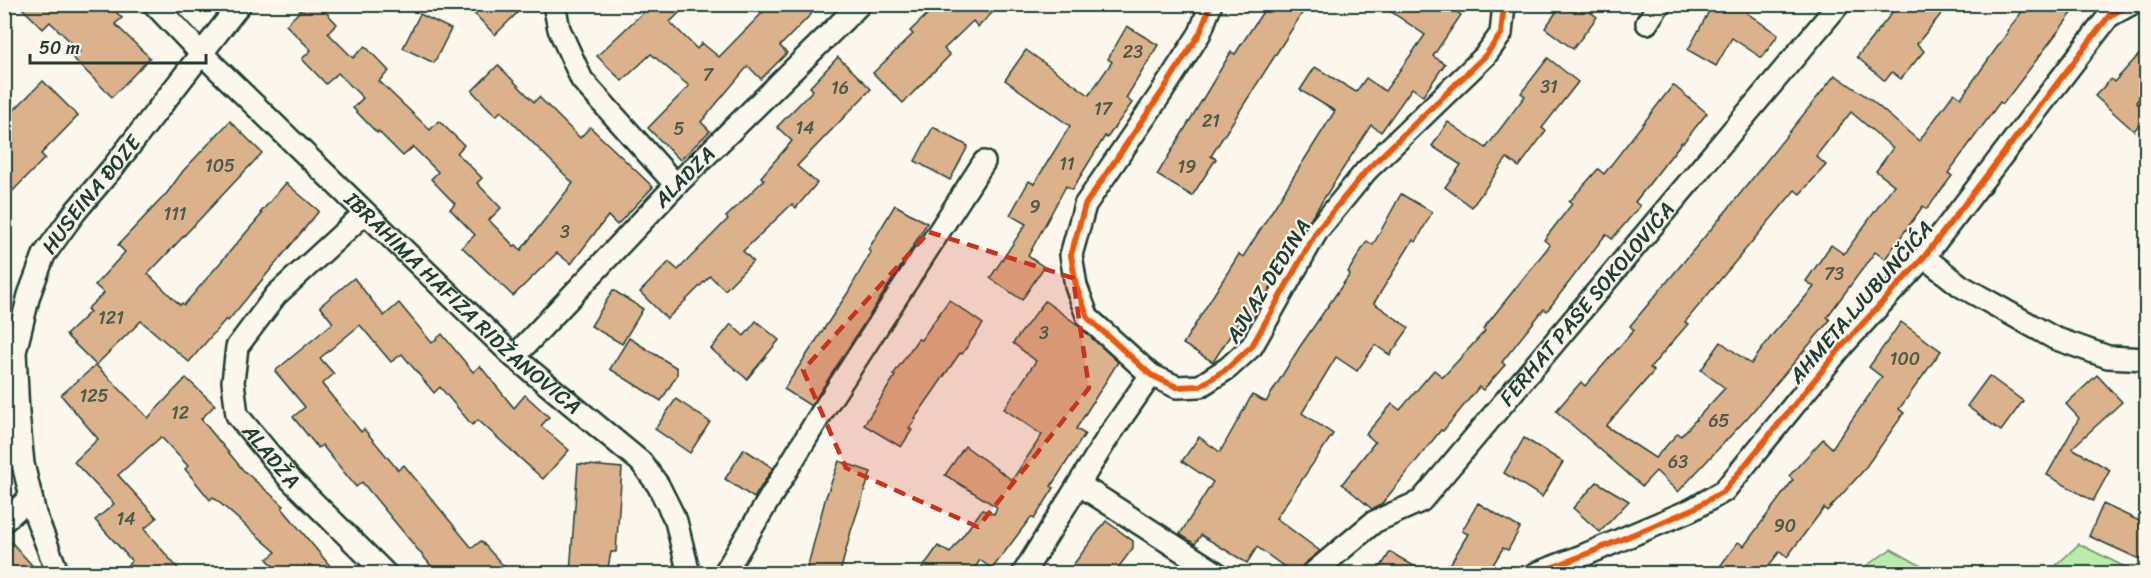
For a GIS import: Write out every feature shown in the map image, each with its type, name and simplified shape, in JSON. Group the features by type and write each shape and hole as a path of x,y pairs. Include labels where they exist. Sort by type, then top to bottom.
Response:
{"street":[{"path":"154,4 202,53"},
{"name":"HUSEINA ĐOZE","path":"58,573 38,523 23,464 10,354 44,255 75,212 114,166 240,4"},
{"path":"554,4 559,29 582,80 676,185"},
{"name":"ALADŽA","path":"514,357 676,185 860,4"},
{"name":"AJVAZ DEDINA","path":"1211,4 1200,33 1085,205 1071,255 1076,286 1088,318 1151,375 1177,387 1200,386 1228,368 1252,346 1317,231 1366,171 1485,56 1500,34 1504,4"},
{"path":"1647,23 1659,4"},
{"name":"FERHAT PAŠE SOKOLOVIĆA","path":"1312,573 1374,522 1421,501 1839,4"},
{"name":"AHMETA LJUBUNČIĆA","path":"1535,573 1691,510 1724,491 1843,345 1924,257 2109,16 2131,4"},
{"name":"IBRAHIMA HAFIZA RIDŽANOVIĆA","path":"202,53 514,357 641,462 658,485 676,521 689,573"},
{"path":"723,573 817,420 984,162"},
{"name":"ALADŽA","path":"365,213 276,295 237,347 233,382 237,415 289,478 386,573"},
{"name":"AHMETA LJUBUNČIĆA","path":"1924,257 1961,286 2054,338 2108,357 2146,359"},
{"path":"1023,573 1108,437 1151,375"},
{"path":"1080,485 1218,573"},
{"path":"4,521 31,497"}],"highlighted area":[{"path":"929,232 1073,278 1089,388 978,527 846,468 803,370"}],"green space":[{"path":"2079,544 2137,573 2048,573"},
{"path":"1891,549 1934,573 1856,573"}],"building":[{"path":"18,4 108,4 122,18 115,24 150,58 112,97 73,58 80,51 50,22 43,29"},
{"path":"307,4 318,4 337,24 328,33 353,58 365,46 389,71 379,81 430,130 439,121 464,145 457,153 482,178 477,183 501,208 489,220 514,246 516,245 521,250 573,183 501,111 496,116 472,91 498,65 534,102 539,97 580,138 590,127 653,187 617,225 608,216 571,264 557,253 513,296 462,247 475,235 450,209 455,204 431,179 438,172 413,147 403,156 378,131 377,133 353,108 363,98 338,73 326,84 302,59 311,50 286,25"},
{"path":"465,4 526,4 495,35"},
{"path":"652,4 688,4 670,22 697,49 702,43 719,57 771,4 821,4 780,46 787,53 761,79 748,66 701,122 710,131 680,160 648,128 689,86 651,54 622,81 597,56"},
{"path":"938,4 1001,4 978,27 973,21 944,49 950,55 903,103 873,73 913,34 910,31"},
{"path":"1268,4 1308,4 1211,156 1216,159 1192,196 1157,175 1231,52 1235,54"},
{"path":"1380,4 1445,4 1461,15 1433,56 1445,64 1423,96 1412,88 1381,132 1371,125 1274,276 1276,277 1253,319 1244,314 1213,362 1183,344 1239,254 1243,257 1335,111 1300,90 1315,67 1356,92 1366,78 1385,91 1425,35"},
{"path":"1562,4 1579,4 1597,17 1573,49 1545,28"},
{"path":"1713,4 1751,4 1747,13 1778,35 1762,58 1732,38 1716,66 1688,50"},
{"path":"1899,4 1949,4 1917,44 1924,51 1901,79 1892,72 1885,81 1857,57"},
{"path":"2028,4 2079,4 2003,104 2000,102 1948,173 1952,176 1927,209 1923,206 1885,259 1875,252 1827,317 1830,320 1748,417 1678,492 1656,471 1642,486 1556,411 1581,382 1585,386 1634,330 1630,326 1732,204 1835,75 1870,99 1919,141 1954,93 1961,98","holes":["1851,112 1893,148 1876,171 1894,185 1844,254 1831,245 1806,281 1814,287 1773,334 1751,364 1721,342 1701,370 1725,388 1681,436 1678,433 1655,458 1606,426 1654,371 1650,368 1688,324 1685,322 1795,190 1800,194 1826,165 1816,156"]},
{"path":"420,14 451,29 434,63 403,48"},
{"path":"1127,26 1158,45 1126,98 1132,103 1107,138 1105,136 1072,190 1066,186 1028,256 1044,267 1022,300 990,278 1026,224 1010,215 1029,181 1034,184 1070,126 1005,80 1026,50 1089,95 1112,62 1108,59"},
{"path":"2146,47 2146,91 2136,102 2146,112 2146,116 2134,131 2095,96 2111,79 2114,82"},
{"path":"838,57 871,89 797,166 817,183 796,208 792,204 743,251 753,261 725,290 710,276 667,319 640,292 669,262 678,270 728,219 726,217 764,180 761,177 792,141 777,127 813,90 810,87"},
{"path":"1548,58 1578,82 1542,128 1546,131 1519,167 1507,158 1472,207 1445,187 1461,165 1432,146 1448,122 1486,148 1525,96 1521,93"},
{"path":"43,81 78,116 41,154 45,158 4,200 4,120"},
{"path":"1673,85 1707,113 1635,202 1640,206 1612,239 1606,234 1547,311 1544,309 1502,362 1505,365 1483,390 1479,387 1381,505 1372,509 1342,484 1375,442 1366,434 1392,404 1400,410 1434,370 1443,377 1485,331 1483,329 1550,245 1544,240 1572,204 1569,202 1598,169 1604,174"},
{"path":"230,121 262,153 148,274 180,305 182,303 184,305 286,183 319,211 228,321 226,319 189,362 141,321 96,365 66,335 90,312 87,309 104,293 95,285 125,252 118,245"},
{"path":"933,127 968,146 950,180 915,161"},
{"path":"1401,194 1432,212 1416,242 1413,240 1374,303 1409,328 1390,355 1375,345 1357,371 1336,357 1302,413 1333,434 1276,518 1320,551 1303,565 1300,573 1293,573 1257,547 1247,563 1201,535 1195,544 1180,534 1213,482 1182,461 1199,437 1220,452 1252,395 1266,402 1299,348 1350,274 1348,272 1367,241 1373,245"},
{"path":"895,205 927,223 811,406 784,389 847,294 871,252 868,250"},
{"path":"354,278 384,316 399,303 432,343 442,334 473,372 480,366 514,408 525,395 549,417 541,426 569,450 543,479 478,420 472,425 440,387 434,393 402,354 391,362 360,325 320,358 334,374 322,384 361,432 364,429 398,470 404,465 472,548 481,541 510,573 437,573 362,482 356,487 322,445 318,448 293,417 305,407 275,371 333,323 320,306"},
{"path":"613,290 643,309 622,344 591,326"},
{"path":"949,300 983,324 915,418 909,428 912,430 901,447 864,425 895,376 893,375"},
{"path":"1045,301 1078,325 1118,362 1076,429 1085,434 1051,486 1054,488 1034,519 1031,517 992,569 980,560 974,569 980,573 919,573 938,546 950,553 982,510 994,514 997,507 945,475 965,446 1012,480 1042,435 1004,409 1036,361 1013,343"},
{"path":"756,321 779,340 747,379 711,349 731,324 744,336"},
{"path":"1901,322 1941,351 1899,409 1904,413 1863,471 1827,511 1824,508 1787,557 1780,551 1763,573 1715,573 1738,542 1744,546 1793,480 1789,476 1823,439 1832,448 1882,377 1869,367"},
{"path":"629,338 677,368 677,375 661,401 610,369"},
{"path":"96,365 148,418 186,378 215,405 201,419 243,470 284,506 282,508 336,573 280,573 267,559 276,552 213,497 210,500 185,469 188,466 161,437 118,475 157,518 144,529 182,573 118,573 132,561 95,520 114,504 74,462 98,439 61,395"},
{"path":"2097,375 2122,402 2072,448 2110,470 2093,501 2047,475 2079,418 2066,404"},
{"path":"1989,376 2023,401 2001,431 1967,406"},
{"path":"676,399 710,422 690,453 655,429"},
{"path":"1524,438 1563,462 1542,497 1504,473"},
{"path":"744,449 773,468 754,498 725,479"},
{"path":"839,461 871,472 851,531 840,573 806,573 825,500"},
{"path":"578,464 622,468 616,552 611,552 607,573 570,573"},
{"path":"1597,482 1629,501 1600,532 1573,508"},
{"path":"1478,503 1520,528 1508,550 1503,548 1488,573 1445,573 1468,534 1462,531"},
{"path":"2103,504 2146,524 2146,562 2089,536"},
{"path":"1106,521 1133,541 1133,548 1114,573 1067,573"},
{"path":"4,534 39,573 4,573"},
{"path":"1390,552 1426,573 1377,573"}],"cycle path":[{"path":"1211,4 1200,33 1085,205 1071,255 1076,286 1088,318 1151,375 1177,387 1200,386 1228,368 1252,346 1317,231 1366,171 1485,56 1501,34 1504,4"},
{"path":"1535,574 1691,510 1724,491 1843,345 1924,257 2109,16 2131,4"}]}
